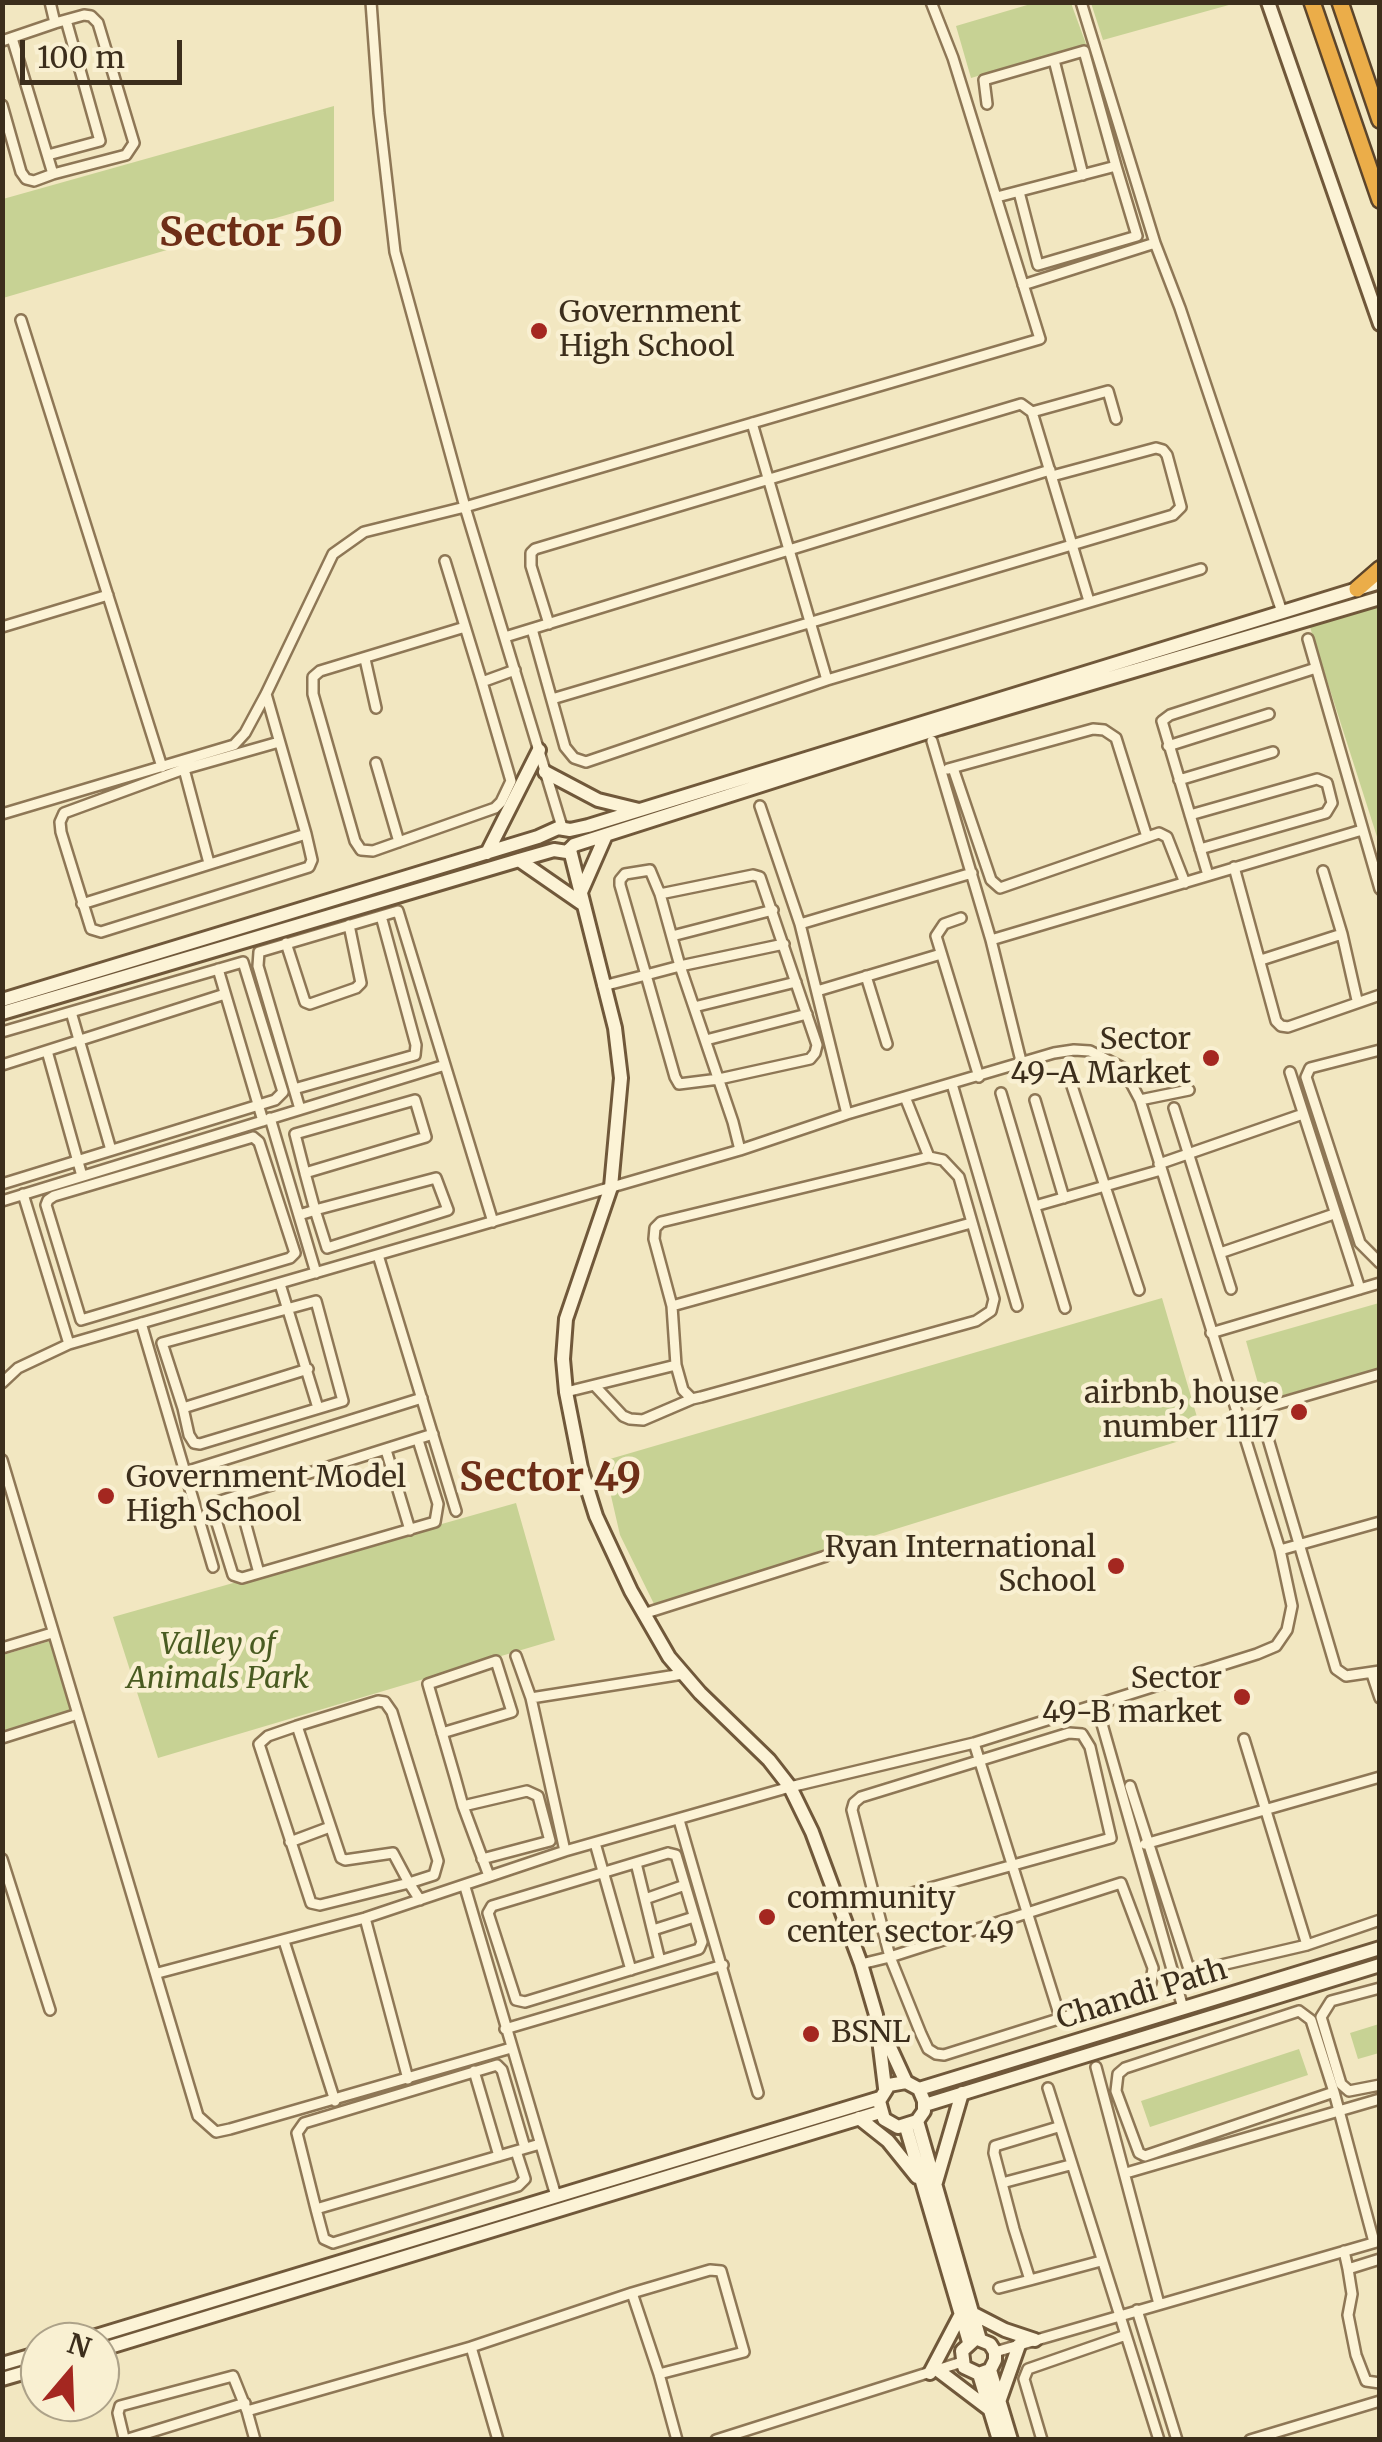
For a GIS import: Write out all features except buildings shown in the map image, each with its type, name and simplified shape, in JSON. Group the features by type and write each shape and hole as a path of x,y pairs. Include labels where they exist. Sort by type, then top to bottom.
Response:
{"highway":[{"path":"1312,2 1380,200"},
{"path":"1340,2 1380,120"},
{"path":"1356,589 1380,569"}],"main road":[{"path":"1268,2 1380,324"},
{"path":"2,1000 487,852 640,810 1380,582"},
{"path":"2,1013 554,850 564,853 606,834 1125,670 1380,598"},
{"path":"487,852 538,750"},
{"path":"545,772 598,800 640,810"},
{"path":"561,830 572,847 614,1028 620,1078 610,1187 569,1308 564,1359 566,1392 581,1468 596,1516 643,1614 683,1674 790,1787 812,1832 862,1964 876,2016 906,2082"},
{"path":"554,850 549,842 561,830"},
{"path":"582,899 606,834"},
{"path":"519,860 582,899"},
{"name":"Chandi Path","path":"919,2090 1380,1948"},
{"name":"Chandi Path","path":"924,2104 1380,1965"},
{"path":"876,2016 882,2099 890,2124 911,2124"},
{"path":"120,2344 859,2118 895,2082 906,2082 919,2090 924,2104 911,2124 975,2341"},
{"path":"931,2193 962,2093"},
{"path":"120,2329 882,2099"},
{"path":"859,2118 888,2142 931,2193"},
{"path":"967,2314 1035,2340"},
{"path":"967,2314 935,2372 995,2406"},
{"path":"975,2341 990,2344 995,2352 996,2360 985,2372 968,2371 962,2362 962,2351 975,2341"},
{"path":"999,2440 995,2406 1019,2345"},
{"path":"985,2372 1011,2440"}],"street":[{"path":"48,156 96,144 101,136 50,2"},
{"path":"371,2 378,113 395,252 465,507 561,830"},
{"path":"1081,2 1155,243 1282,612"},
{"path":"2,814 234,745 266,694 333,554 364,532 465,507 1040,340 954,58 932,3"},
{"path":"2,105 20,172 26,179 34,181 126,154 134,146 98,23 84,15 7,39 53,174"},
{"path":"988,104 984,80 1084,51 1137,236 1038,265 1019,192"},
{"path":"1054,60 1083,175"},
{"path":"998,197 1116,166"},
{"path":"1024,285 1155,243"},
{"path":"21,320 162,766"},
{"path":"1032,412 1108,391 1116,419"},
{"path":"549,624 530,566 534,549 1020,404 1032,412 1090,601"},
{"path":"752,423 827,680"},
{"path":"504,638 1051,473 1156,448 1168,455 1182,502 1173,515 552,699"},
{"path":"445,561 482,682 511,780 508,792 496,808 368,852 361,850 355,841 310,684 312,676 465,627"},
{"path":"532,629 565,747 574,758 586,762 827,680 1201,569"},
{"path":"2,626 108,595"},
{"path":"1308,639 1380,889"},
{"path":"365,658 376,708"},
{"path":"1208,875 1162,728 1166,717 1316,668"},
{"path":"482,682 514,670"},
{"path":"266,694 306,834 312,860 308,867 101,932 91,928 61,832 64,813 184,769 279,742"},
{"path":"1168,746 1269,714"},
{"path":"941,771 1093,729 1111,732 1147,837"},
{"path":"932,741 991,940 1022,1065"},
{"path":"1179,780 1274,752"},
{"path":"376,764 398,842"},
{"path":"952,768 991,880 1000,888 1158,833 1167,837 1185,882"},
{"path":"184,769 209,864"},
{"path":"1190,815 1318,779 1327,783 1332,802 1326,813 1200,849"},
{"path":"760,806 800,924 848,1114"},
{"path":"991,940 1362,830"},
{"path":"82,904 306,834"},
{"path":"1234,868 1280,1026 1288,1027 1380,995"},
{"path":"660,894 753,875 763,882 817,1045 810,1060 719,1080 679,1084 620,880 625,874 650,870 660,894 680,966 706,1040 719,1080 740,1150"},
{"path":"1323,871 1358,1000"},
{"path":"800,924 972,873"},
{"path":"672,936 773,910"},
{"path":"300,1109 258,957 260,952 398,912 493,1222"},
{"path":"294,1089 415,1055 416,1045 382,916"},
{"path":"961,918 939,929 936,936 979,1077"},
{"path":"286,943 305,1002 310,1004 361,983 349,925"},
{"path":"1261,960 1342,934"},
{"path":"603,986 784,944"},
{"path":"816,990 941,954"},
{"path":"2,1032 242,962 282,1086 280,1097 2,1184"},
{"path":"218,969 316,1274"},
{"path":"866,976 887,1044"},
{"path":"694,1008 796,982"},
{"path":"2,1064 225,994"},
{"path":"71,1012 111,1150"},
{"path":"706,1040 807,1014"},
{"path":"1377,1258 1360,1243 1306,1076 1315,1066 1380,1050"},
{"path":"47,1051 82,1176"},
{"path":"2,1383 18,1368 69,1344 740,1150 1054,1053 1090,1052 1123,1068 1140,1100 1280,1550 1292,1606 1287,1630 1276,1646 974,1743 790,1787 565,1852 365,1918 158,1973"},
{"path":"2,1201 445,1065"},
{"path":"1290,1072 1360,1289"},
{"path":"952,1084 1017,1306"},
{"path":"1072,1086 1140,1290"},
{"path":"1140,1100 1189,1090"},
{"path":"1001,1093 1065,1308"},
{"path":"905,1097 929,1156"},
{"path":"299,1215 315,1210 436,1178 448,1210 327,1248 315,1210 305,1173 295,1134 414,1100 426,1137 305,1173"},
{"path":"1035,1100 1064,1198"},
{"path":"1174,1108 1232,1289"},
{"path":"1035,1206 1104,1188 1188,1153 1303,1114"},
{"path":"253,1138 260,1142 295,1253 251,1269 81,1320 56,1241 48,1200 253,1138"},
{"path":"595,1386 623,1416 643,1420 692,1399 984,1317 992,1311 994,1299 959,1177 943,1160 929,1156 661,1222 655,1228 654,1240 672,1306 676,1365 683,1390 692,1399"},
{"path":"23,1194 69,1344"},
{"path":"1220,1253 1334,1214"},
{"path":"672,1306 971,1222"},
{"path":"378,1256 456,1511"},
{"path":"251,1269 259,1290"},
{"path":"1210,1334 1380,1283"},
{"path":"280,1284 318,1408"},
{"path":"316,1301 342,1401 194,1443 162,1344 288,1308 316,1301"},
{"path":"141,1323 213,1567"},
{"path":"566,1392 676,1365"},
{"path":"182,1408 308,1368"},
{"path":"1380,1374 1262,1410 1261,1420 1336,1669 1346,1676 1376,1673 1380,1698"},
{"path":"185,1472 422,1398"},
{"path":"418,1440 439,1512 436,1522 242,1578 233,1575 211,1504 433,1434"},
{"path":"386,1450 410,1530"},
{"path":"2,1460 6,1486 158,1973 173,2040 198,2116 208,2128 216,2132 230,2129 511,2048"},
{"path":"238,1496 259,1573"},
{"path":"1280,1550 1380,1522"},
{"path":"643,1614 826,1556"},
{"path":"2,1648 52,1633"},
{"path":"516,1656 531,1698 565,1852"},
{"path":"442,1732 512,1712 496,1661 428,1684 442,1732 464,1806 489,1876"},
{"path":"531,1698 683,1674"},
{"path":"378,1701 390,1705 438,1861 434,1875 315,1906 290,1842 260,1744 262,1739 297,1726 378,1701"},
{"path":"1096,1703 1142,1845 1188,1966 1200,1970 1307,1945 1380,1920"},
{"path":"2,1738 78,1714"},
{"path":"297,1726 341,1858 393,1853 420,1900"},
{"path":"862,1964 890,1957 1121,1883 1153,1968 1151,1983 1141,1994 944,2055 928,2049 890,1957 876,1904 852,1810 854,1803 862,1797 1069,1733 1082,1734 1090,1747 1111,1838 876,1904"},
{"path":"1244,1739 1307,1945"},
{"path":"974,1743 1060,2017"},
{"path":"1142,1845 1380,1778"},
{"path":"1130,1786 1183,2008"},
{"path":"464,1806 527,1791 538,1796 550,1841 482,1859"},
{"path":"679,1820 758,2092"},
{"path":"290,1842 330,1828"},
{"path":"595,1844 631,1970"},
{"path":"668,1853 676,1855 702,1942 699,1949 525,2002 516,2000 488,1913 492,1906 603,1873 668,1853"},
{"path":"2,1859 50,2010"},
{"path":"636,1863 660,1961"},
{"path":"645,1898 685,1885"},
{"path":"464,1887 556,2196"},
{"path":"652,1930 694,1917"},
{"path":"365,1918 408,2079"},
{"path":"284,1941 335,2101"},
{"path":"505,2029 723,1965"},
{"path":"1380,1988 1331,2001 1321,2017 1341,2084 1349,2091 1359,2092 1380,2085"},
{"path":"995,2352 1376,2242 1334,2092 1311,2020 1299,2011 1125,2068 1115,2081 1132,2138 1139,2153 1146,2156 1334,2092"},
{"path":"497,2065 502,2070 521,2150 524,2179 518,2186 332,2243 324,2239 298,2140 300,2126 474,2071 497,2065"},
{"path":"1096,2067 1159,2304"},
{"path":"474,2071 499,2156"},
{"path":"1048,2088 1159,2440"},
{"path":"1359,2092 1362,2104"},
{"path":"1126,2174 1380,2099"},
{"path":"1030,2280 1002,2183 996,2146 1058,2127"},
{"path":"316,2209 540,2144"},
{"path":"1002,2183 1070,2165"},
{"path":"1344,2251 1352,2294 1348,2315 1356,2355 1366,2380 1380,2382"},
{"path":"998,2288 1101,2260"},
{"path":"1348,2269 1380,2260"},
{"path":"255,2440 246,2407 233,2376 120,2406 118,2413 124,2438 246,2407 471,2347 632,2293 721,2270 744,2352 660,2374"},
{"path":"632,2293 660,2374 677,2440"},
{"path":"1136,2310 1177,2440"},
{"path":"1042,2440 1024,2379 1028,2369 1126,2336"},
{"path":"471,2347 498,2440"},
{"path":"716,2440 962,2362"},
{"path":"1250,2440 1380,2401"}],"green space":[{"path":"1091,2 1236,3 1103,40"},
{"path":"1034,3 1071,3 1086,44 971,78 956,26"},
{"path":"334,106 334,201 3,298 3,199"},
{"path":"1379,604 1379,843 1309,624"},
{"path":"1162,1298 1202,1434 654,1604 620,1535 603,1461"},
{"path":"1379,1303 1379,1368 1263,1401 1246,1341"},
{"name":"Valley of Animals Park","path":"516,1503 555,1640 158,1758 113,1617"},
{"path":"50,1641 72,1712 3,1733 3,1655"},
{"path":"1379,2024 1379,2053 1358,2059 1350,2033"},
{"path":"1299,2049 1308,2075 1150,2127 1141,2101"}],"place":[{"name":"Government High School","path":"539,331"},
{"name":"Sector 49-A Market","path":"1211,1058"},
{"name":"airbnb, house number 1117","path":"1299,1412"},
{"name":"Government Model High School","path":"106,1496"},
{"name":"Ryan International School","path":"1116,1566"},
{"name":"Sector 49-B market","path":"1242,1697"},
{"name":"community center sector 49","path":"767,1917"},
{"name":"BSNL","path":"811,2034"}],"district":[{"name":"Sector 50","path":"251,235"},
{"name":"Sector 49","path":"550,1480"}]}
